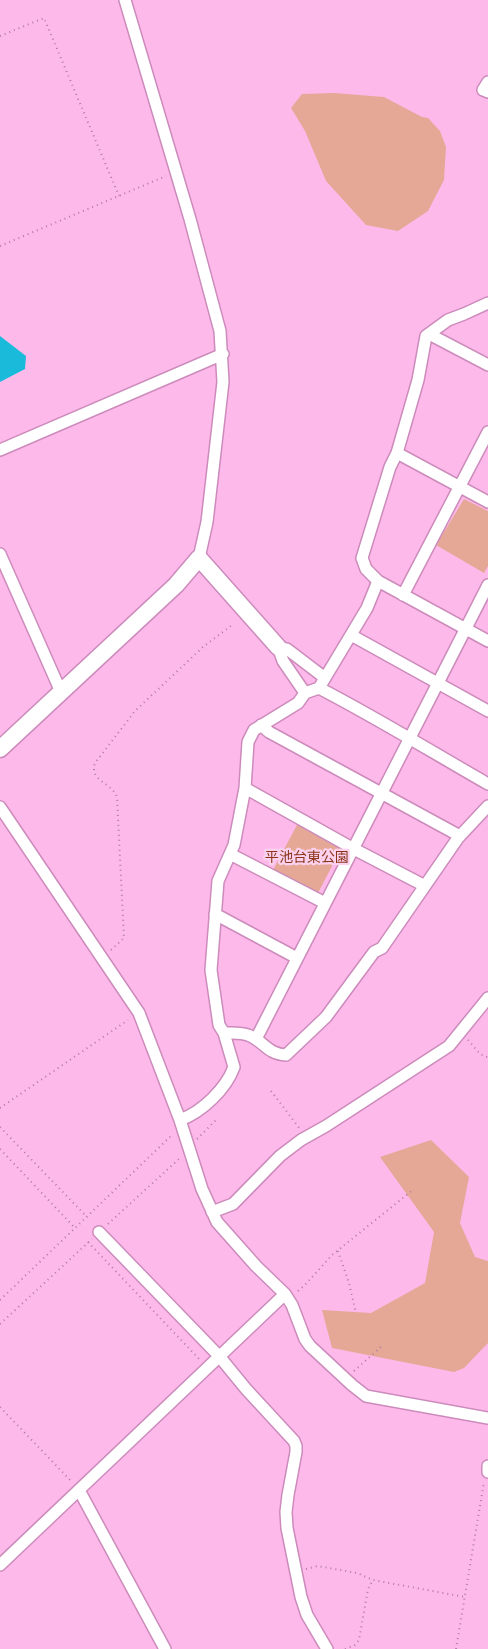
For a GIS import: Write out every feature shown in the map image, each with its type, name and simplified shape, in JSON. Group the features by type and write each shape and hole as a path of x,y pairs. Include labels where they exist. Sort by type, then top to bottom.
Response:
{"street":[{"path":"0,749 176,585 198,558 206,522 224,382 220,331 190,220 125,0"},
{"path":"488,82 483,90 488,92"},
{"path":"488,303 448,320 426,336 418,380 397,453 390,467 362,558 366,569 378,581 488,641"},
{"path":"429,334 488,365"},
{"path":"0,450 223,354"},
{"path":"403,595 488,432"},
{"path":"397,453 488,502"},
{"path":"0,554 62,692"},
{"path":"198,558 278,647 283,662 305,693"},
{"path":"181,1124 220,1092 234,1067 224,1033 219,1025 211,970 218,880 234,845 245,788 248,742 254,730 298,702 305,693 322,683 367,608 378,581"},
{"path":"256,1039 488,585"},
{"path":"351,635 488,711"},
{"path":"278,647 287,649 322,683 359,709 409,740 488,784"},
{"path":"261,725 269,732 460,836"},
{"path":"245,788 425,886"},
{"path":"0,806 139,1014 181,1124 202,1189 217,1222 286,1296 292,1305 305,1339 310,1346 361,1393 374,1398 488,1418"},
{"path":"224,1033 247,1034 276,1055 286,1055 326,1016 374,952 382,948 460,836 488,806"},
{"path":"230,854 325,903"},
{"path":"215,914 297,958"},
{"path":"212,1212 233,1204 280,1156 306,1137 449,1046 488,998"},
{"path":"99,1232 220,1356 296,1446 286,1512 287,1528 297,1572 300,1597 307,1615 327,1649"},
{"path":"0,1565 207,1368 286,1296"},
{"path":"488,1466 488,1471"},
{"path":"79,1490 165,1649"}],"path":[{"path":"0,36 44,18 119,196"},
{"path":"0,246 175,172"},
{"path":"102,959 124,938 117,797 111,788 96,777 93,769 95,763 135,711 203,647 232,626"},
{"path":"0,1108 139,1014"},
{"path":"461,1031 480,1054 488,1057"},
{"path":"271,1091 306,1137"},
{"path":"188,1144 200,1137 217,1119"},
{"path":"0,1300 173,1135 181,1124"},
{"path":"0,1127 87,1216"},
{"path":"0,1149 75,1228"},
{"path":"286,1296 305,1285 332,1255 414,1189"},
{"path":"88,1242 207,1368"},
{"path":"338,1251 349,1283 356,1313"},
{"path":"344,1378 382,1346"},
{"path":"0,1407 79,1490"},
{"path":"456,1649 482,1490 488,1471"},
{"path":"297,1572 318,1566 357,1573 373,1580 465,1597"},
{"path":"345,1649 355,1645 359,1640 368,1589 373,1580"}],"green space":[{"path":"334,93 384,97 422,117 428,118 440,131 446,147 444,180 428,211 398,231 366,225 326,181 305,131 291,108 302,94"},
{"path":"464,499 488,511 488,566 484,573 436,545"},
{"name":"平池台東公園","path":"298,823 342,847 317,895 272,872"},
{"path":"431,1140 469,1177 460,1223 475,1257 488,1261 488,1343 464,1368 454,1372 332,1348 322,1310 371,1313 425,1283 434,1232 380,1157"}],"water":[{"path":"0,336 26,356 25,369 0,382"}]}
